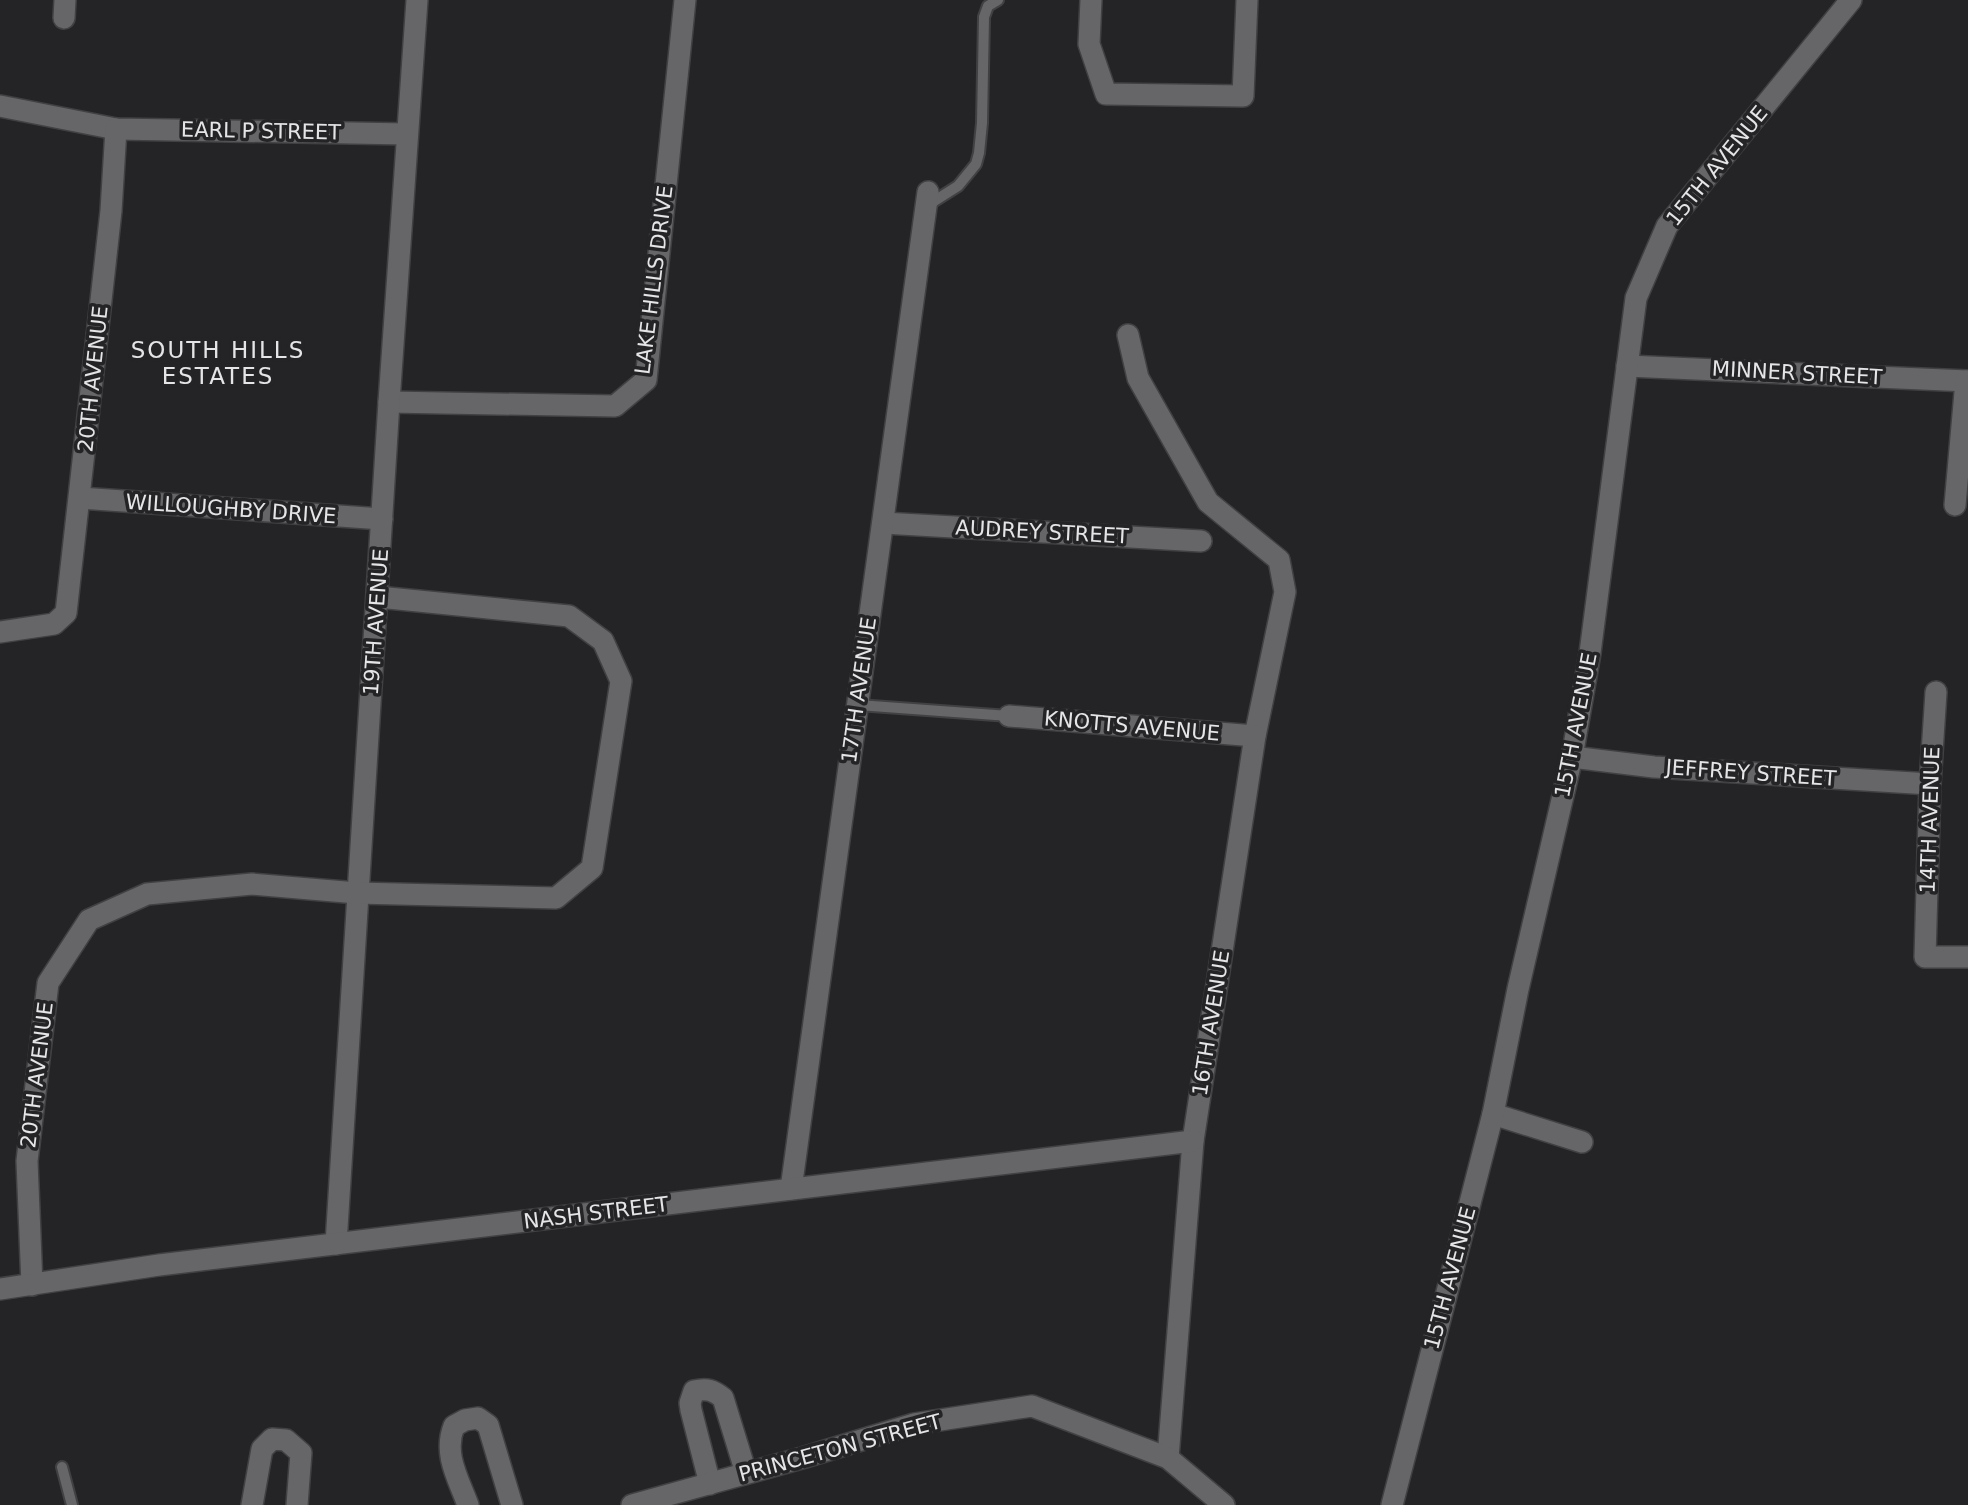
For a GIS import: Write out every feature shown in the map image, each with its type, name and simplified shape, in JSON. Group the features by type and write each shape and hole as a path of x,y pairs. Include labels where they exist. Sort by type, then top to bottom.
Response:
{"street":[{"name":"19TH AVENUE","path":"336,1244 417,0"},
{"name":"LAKE HILLS DRIVE","path":"389,402 615,406 646,380 685,0"},
{"path":"1091,0 1089,44 1106,94 1243,96 1247,0"},
{"name":"15TH AVENUE","path":"1392,1505 1493,1114 1518,989 1572,757 1590,653 1636,298 1667,226 1851,0"},
{"path":"0,106 116,129"},
{"name":"EARL P STREET","path":"116,129 407,134"},
{"name":"20TH AVENUE","path":"0,632 54,624 66,613 111,211 116,129"},
{"name":"17TH AVENUE","path":"791,1189 927,199"},
{"name":"16TH AVENUE","path":"1128,335 1138,377 1208,502 1279,560 1286,592 1255,736 1193,1140 1168,1458"},
{"name":"MINNER STREET","path":"1627,366 1967,381"},
{"path":"1955,505 1967,381"},
{"name":"WILLOUGHBY DRIVE","path":"80,498 383,519"},
{"name":"AUDREY STREET","path":"883,523 1201,541"},
{"name":"20TH AVENUE","path":"32,1285 27,1161 48,983 89,919 147,894 252,884 357,893 556,898 592,868 621,681 603,640 569,616 378,597"},
{"name":"14TH AVENUE","path":"1936,692 1930,784 1925,957 1968,957"},
{"name":"KNOTTS AVENUE","path":"1009,716 1255,736"},
{"name":"JEFFREY STREET","path":"1572,757 1654,767 1930,784"},
{"path":"1493,1114 1582,1142"},
{"name":"NASH STREET","path":"0,1289 159,1265 1193,1140"},
{"path":"710,1483 691,1410 694,1391 714,1390 723,1398 746,1473"},
{"name":"PRINCETON STREET","path":"632,1505 914,1424 1032,1406 1168,1458 1224,1505"},
{"path":"468,1505 451,1458 449,1440 454,1426 478,1418 488,1425 512,1505"},
{"path":"252,1505 262,1449 272,1439 286,1440 302,1453 297,1505"}],"lane":[{"path":"927,199 958,186 975,164 979,153 984,17 988,6 998,0"},
{"path":"858,705 1009,716"},
{"path":"62,1467 72,1505"}],"district":[{"name":"SOUTH HILLS ESTATES","path":"218,363"}]}
